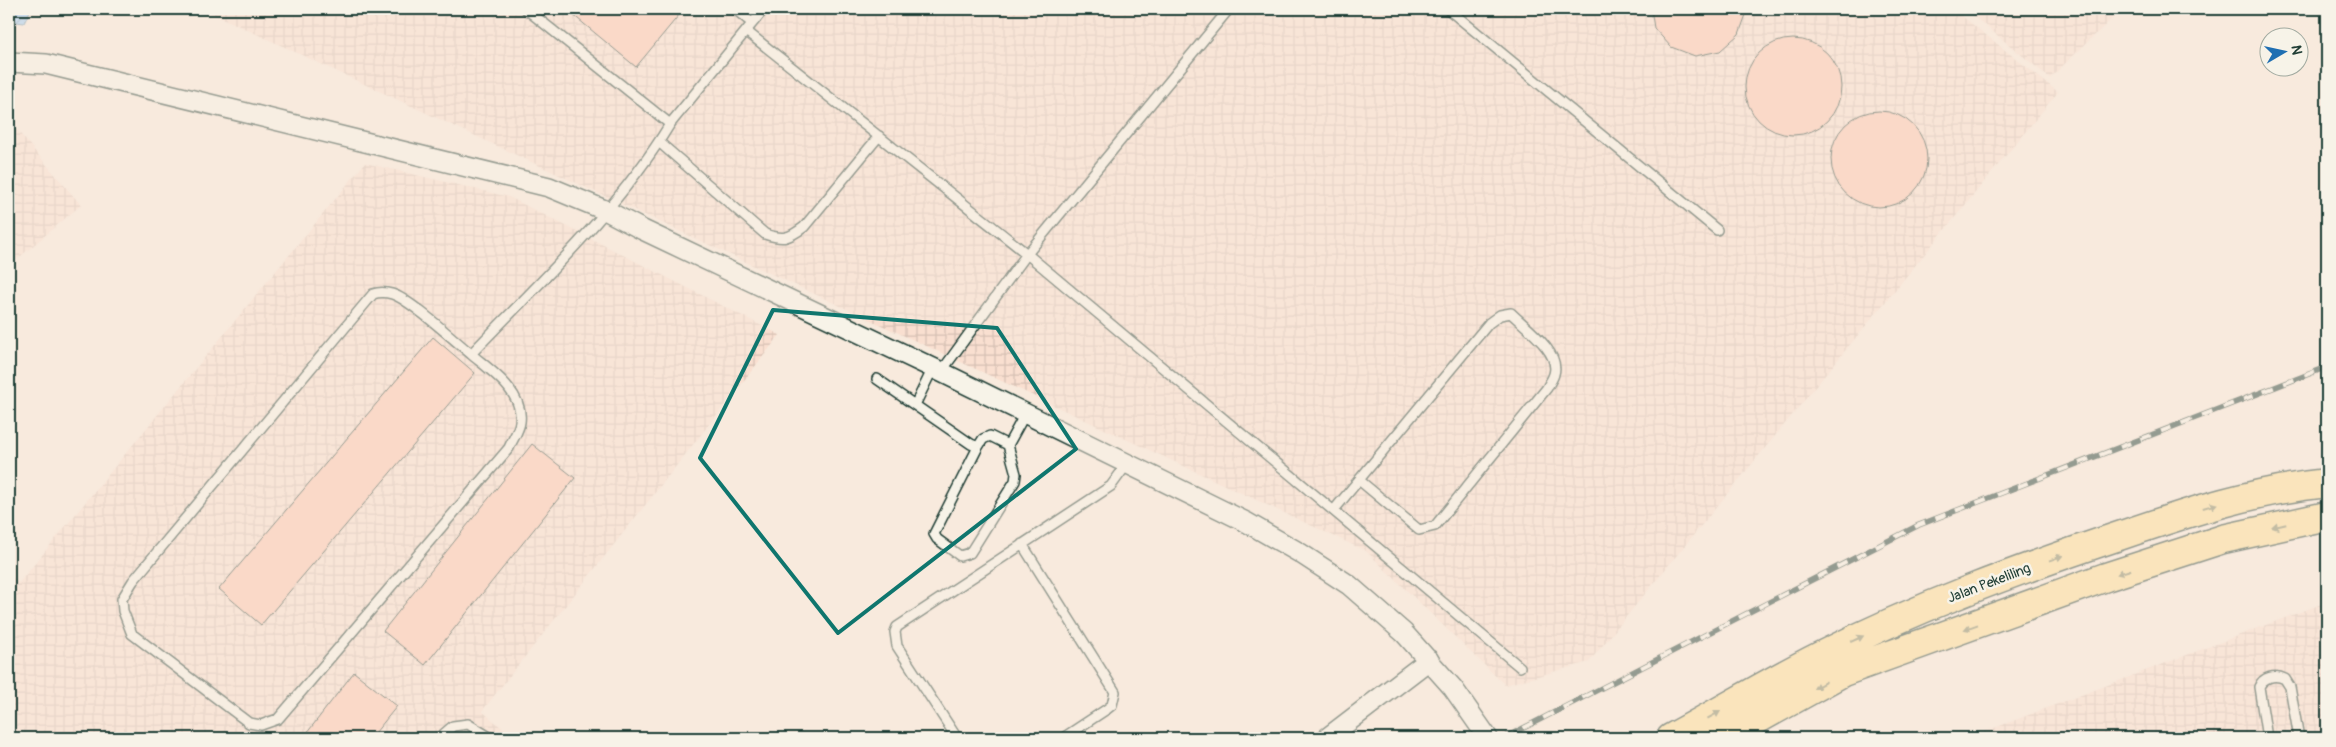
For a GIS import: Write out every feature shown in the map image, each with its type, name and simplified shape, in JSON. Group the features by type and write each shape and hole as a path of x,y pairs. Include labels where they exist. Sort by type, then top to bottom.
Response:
{"main road":[{"name":"Jalan Pekeliling","path":"1671,738 1820,656 1951,597 2094,544 2206,507 2268,493 2327,483"},
{"path":"1724,738 1843,672 2106,577 2223,539 2327,516"}],"street":[{"path":"9,62 46,64 549,187 607,211 642,230 937,370 1246,522 1333,574 1376,606 1429,660 1453,688 1488,738"},
{"path":"1327,738 1429,660"}],"lane":[{"path":"526,9 670,124"},
{"path":"735,9 752,23"},
{"path":"471,354 607,211 659,142 670,124 764,9"},
{"path":"915,405 937,370 1027,254 1229,9"},
{"path":"1448,9 1717,230"},
{"path":"746,31 1027,254 1520,667"},
{"path":"659,142 765,234 778,239 791,237 804,227 879,136"},
{"path":"381,292 393,294 407,302 471,354 505,383 514,396 520,412 520,424 509,448 278,719 260,725 249,722 132,634 123,611 122,599 133,581 372,294 381,292"},
{"path":"1334,510 1489,323 1500,315 1510,314 1549,350 1555,363 1554,374 1547,388 1436,526 1419,530 1359,480"},
{"path":"877,380 978,447"},
{"path":"1008,445 990,436 983,439 936,528 934,534 937,539 960,556 970,553 1015,481 1016,474 1008,445 1025,414"},
{"path":"956,738 897,646 895,632 902,622 1111,486 1127,464"},
{"path":"1022,544 1115,692 1112,705 1107,710 1063,738"},
{"path":"2267,738 2259,687 2264,680 2276,676 2285,679 2290,687 2299,738"},
{"path":"439,738 453,726 468,724 491,738"}],"highlighted area":[{"path":"773,310 997,328 1076,449 838,633 700,458"}],"shaded area":[{"path":"203,9 1953,9 2058,92 1589,662 1505,685 1366,551"},
{"path":"1965,9 2122,9 2050,78"},
{"path":"9,121 81,205 9,266"},
{"path":"365,163 509,197 780,335 482,711 514,738 9,738 9,574 19,583"},
{"path":"2327,602 2327,738 1968,738"}],"water":[{"path":"9,9 31,9 24,23 9,21"}],"building":[{"path":"566,9 684,9 636,67"},
{"path":"1651,9 1748,9 1739,34 1720,51 1695,56 1671,47 1654,28"},
{"path":"1793,39 1811,43 1827,53 1837,69 1841,87 1837,105 1827,121 1811,131 1793,135 1775,131 1759,121 1749,105 1745,87 1749,69 1759,53 1775,43"},
{"path":"1879,111 1897,115 1913,125 1923,141 1927,159 1923,177 1913,193 1897,203 1879,207 1861,203 1845,193 1835,177 1831,159 1835,141 1845,125 1861,115"},
{"path":"433,337 475,373 261,625 219,589"},
{"path":"532,444 575,478 425,665 383,631"},
{"path":"354,672 397,706 371,738 303,738"}],"railway":[{"path":"1504,738 1919,525 2327,367"}]}
